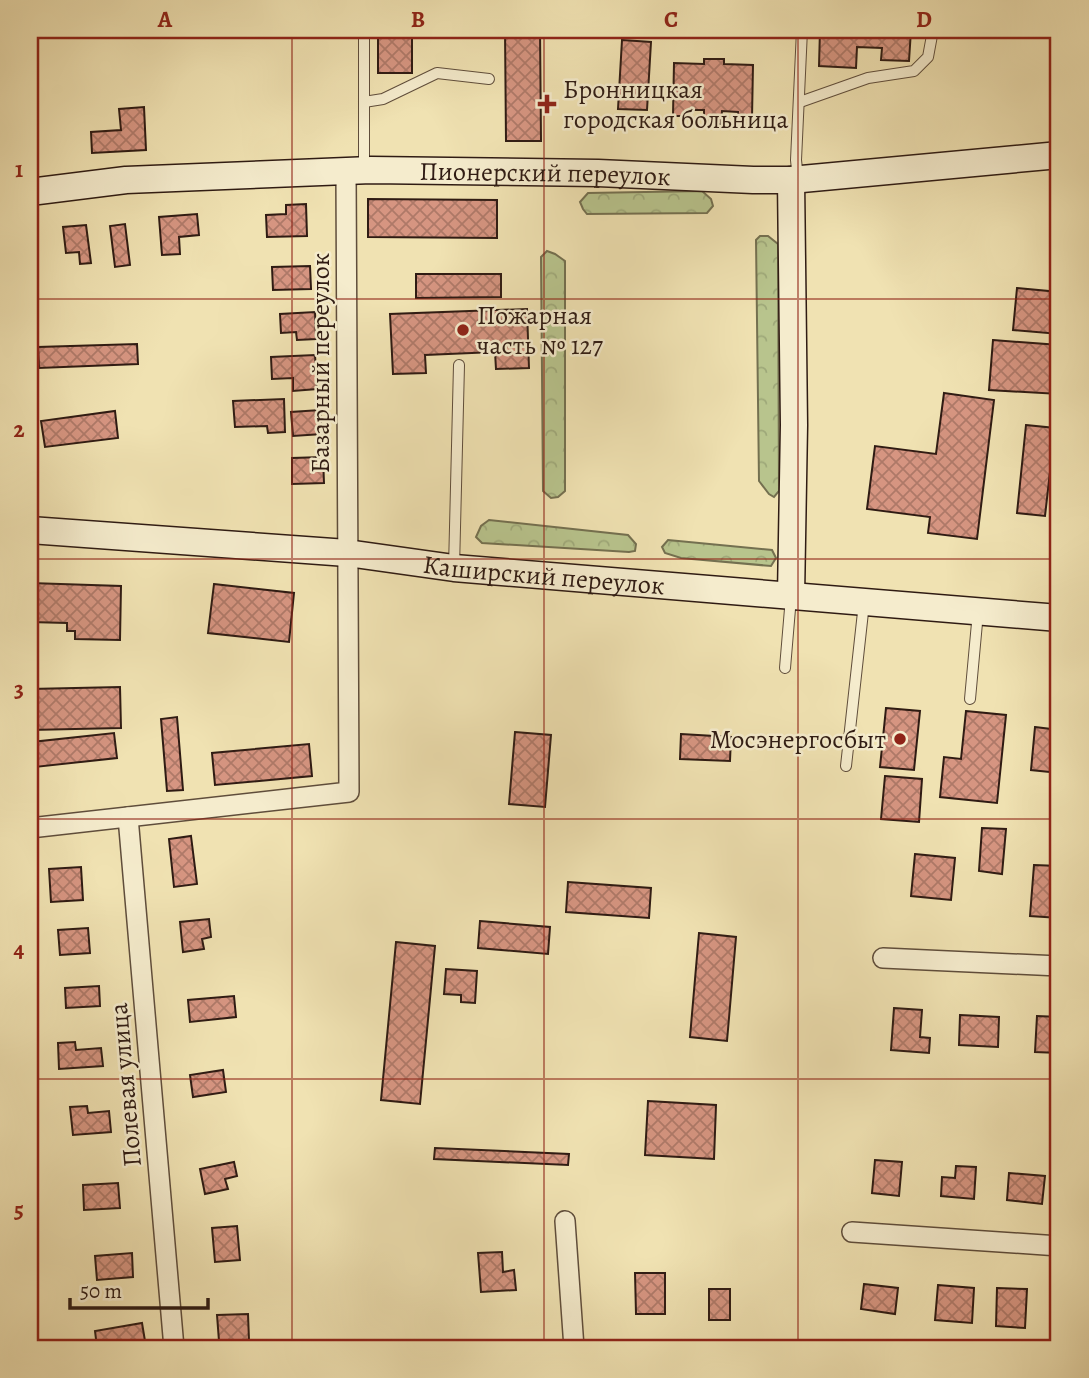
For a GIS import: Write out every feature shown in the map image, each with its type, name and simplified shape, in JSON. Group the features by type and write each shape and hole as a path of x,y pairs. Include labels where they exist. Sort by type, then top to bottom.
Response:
{"street":[{"name":"Пионерский переулок","path":"30,192 126,180 355,171 598,173 752,180 795,179 1059,155"},
{"name":"Базарный переулок","path":"128,817 349,792 347,553 355,171"},
{"path":"791,596 795,179"},
{"name":"Каширский переулок","path":"30,530 347,553 454,568 1059,618"},
{"path":"30,828 128,817"},
{"name":"Полевая улица","path":"128,817 174,1348"},
{"path":"883,958 1059,966"},
{"path":"565,1221 574,1348"},
{"path":"852,1232 1059,1246"}],"lane":[{"path":"355,171 364,102 364,30"},
{"path":"795,179 802,30"},
{"path":"800,102 868,78 914,71 928,57 933,30"},
{"path":"364,102 383,99 437,73 489,79"},
{"path":"454,568 459,365"},
{"path":"30,374 30,409"},
{"path":"785,668 791,596"},
{"path":"846,766 864,602"},
{"path":"970,699 978,611"}],"green space":[{"path":"702,191 711,199 713,206 707,213 587,214 580,202 588,193"},
{"path":"760,236 768,236 778,244 779,491 774,497 759,481 756,240"},
{"path":"547,251 565,261 565,491 558,497 551,498 543,491 541,257"},
{"path":"489,520 628,535 636,544 635,551 482,543 476,537 481,526"},
{"path":"668,540 772,550 776,558 771,566 681,558 665,553 662,547"}],"building":[{"path":"378,30 412,30 412,73 378,73"},
{"path":"505,30 540,30 541,141 506,141"},
{"path":"820,30 911,30 909,61 881,60 882,48 857,47 856,68 819,66"},
{"path":"622,40 651,42 647,110 618,109"},
{"path":"704,59 724,59 724,64 753,65 752,118 738,117 738,112 722,111 721,124 704,124 704,110 689,110 689,116 673,116 674,63 704,64"},
{"path":"144,107 146,150 92,153 91,132 121,130 119,109"},
{"path":"368,199 497,200 497,238 368,237"},
{"path":"306,204 307,236 267,237 266,215 286,214 286,205"},
{"path":"197,214 199,235 179,237 180,254 162,255 159,217"},
{"path":"125,224 130,265 115,267 110,226"},
{"path":"86,225 91,263 80,264 79,252 66,253 63,227"},
{"path":"310,266 311,289 273,290 272,267"},
{"path":"416,274 501,274 501,297 416,298"},
{"path":"1017,288 1059,292 1059,334 1013,330"},
{"path":"527,309 529,368 496,369 495,352 425,355 426,373 393,374 390,314"},
{"path":"315,312 316,339 297,340 296,332 281,333 280,314"},
{"path":"993,340 1059,345 1059,394 989,390"},
{"path":"137,344 138,364 39,368 38,347"},
{"path":"315,355 317,389 293,391 293,378 272,379 271,357"},
{"path":"944,393 994,400 977,539 928,533 930,517 867,509 875,446 936,454"},
{"path":"284,399 285,432 268,433 267,426 235,427 233,401"},
{"path":"320,410 322,434 293,436 291,412"},
{"path":"115,411 118,438 45,447 41,421"},
{"path":"1026,425 1055,428 1045,516 1017,513"},
{"path":"323,457 324,483 292,484 292,458"},
{"path":"30,583 121,586 120,640 75,639 75,631 67,631 67,623 30,622"},
{"path":"214,584 294,593 289,642 208,633"},
{"path":"120,687 121,728 30,730 30,689"},
{"name":"Мосэнергосбыт","path":"886,708 920,711 914,770 880,767"},
{"path":"966,711 1006,715 997,803 940,797 944,757 961,759"},
{"path":"177,717 183,790 167,791 161,719"},
{"path":"1035,727 1059,730 1059,773 1031,770"},
{"path":"515,732 551,735 545,807 509,804"},
{"path":"114,733 117,758 35,767 32,742"},
{"path":"681,734 731,737 730,761 680,759"},
{"path":"309,744 312,776 215,785 212,753"},
{"path":"885,776 922,779 919,822 881,819"},
{"path":"982,828 1006,829 1002,874 979,871"},
{"path":"191,836 197,884 174,887 169,839"},
{"path":"915,854 955,858 951,900 911,896"},
{"path":"1034,865 1059,866 1059,918 1030,916"},
{"path":"81,867 83,900 51,902 49,869"},
{"path":"568,882 651,888 649,918 566,912"},
{"path":"209,919 211,937 202,939 204,949 183,952 180,922"},
{"path":"480,921 550,927 548,954 478,948"},
{"path":"88,928 90,953 60,955 58,930"},
{"path":"699,933 736,937 727,1041 690,1037"},
{"path":"396,942 435,946 420,1104 381,1100"},
{"path":"446,969 477,971 475,1003 461,1002 461,995 444,994"},
{"path":"99,986 100,1006 66,1008 65,988"},
{"path":"234,996 236,1017 190,1022 188,1000"},
{"path":"894,1008 922,1010 920,1037 930,1038 929,1053 891,1050"},
{"path":"960,1015 999,1017 998,1047 959,1045"},
{"path":"1037,1016 1059,1017 1059,1053 1035,1052"},
{"path":"75,1042 76,1050 101,1048 103,1066 59,1069 58,1043"},
{"path":"223,1070 226,1092 193,1097 190,1075"},
{"path":"648,1101 716,1105 714,1159 645,1155"},
{"path":"87,1106 88,1113 109,1111 111,1132 73,1135 70,1107"},
{"path":"435,1148 569,1154 568,1165 434,1159"},
{"path":"875,1160 902,1162 899,1196 872,1193"},
{"path":"234,1162 237,1176 225,1179 228,1189 205,1194 200,1169"},
{"path":"956,1166 976,1167 974,1199 941,1196 942,1177 955,1178"},
{"path":"1009,1173 1045,1176 1042,1204 1007,1200"},
{"path":"118,1183 120,1208 84,1210 83,1185"},
{"path":"237,1226 240,1260 215,1262 212,1228"},
{"path":"502,1252 503,1272 514,1270 516,1290 481,1292 478,1253"},
{"path":"132,1253 133,1277 97,1280 95,1256"},
{"path":"635,1273 665,1273 665,1314 636,1314"},
{"path":"864,1284 898,1288 895,1314 861,1309"},
{"path":"938,1285 974,1288 972,1323 935,1320"},
{"path":"997,1288 1027,1289 1025,1328 996,1326"},
{"path":"709,1289 730,1289 730,1320 709,1320"},
{"path":"248,1314 249,1340 219,1341 217,1315"},
{"path":"142,1323 146,1347 119,1348 118,1343 97,1347 95,1331"}],"place":[{"name":"Бронницкая городская больница","path":"547,104"},
{"name":"Пожарная часть № 127","path":"463,330"},
{"name":"Мосэнергосбыт","path":"900,739"}]}
